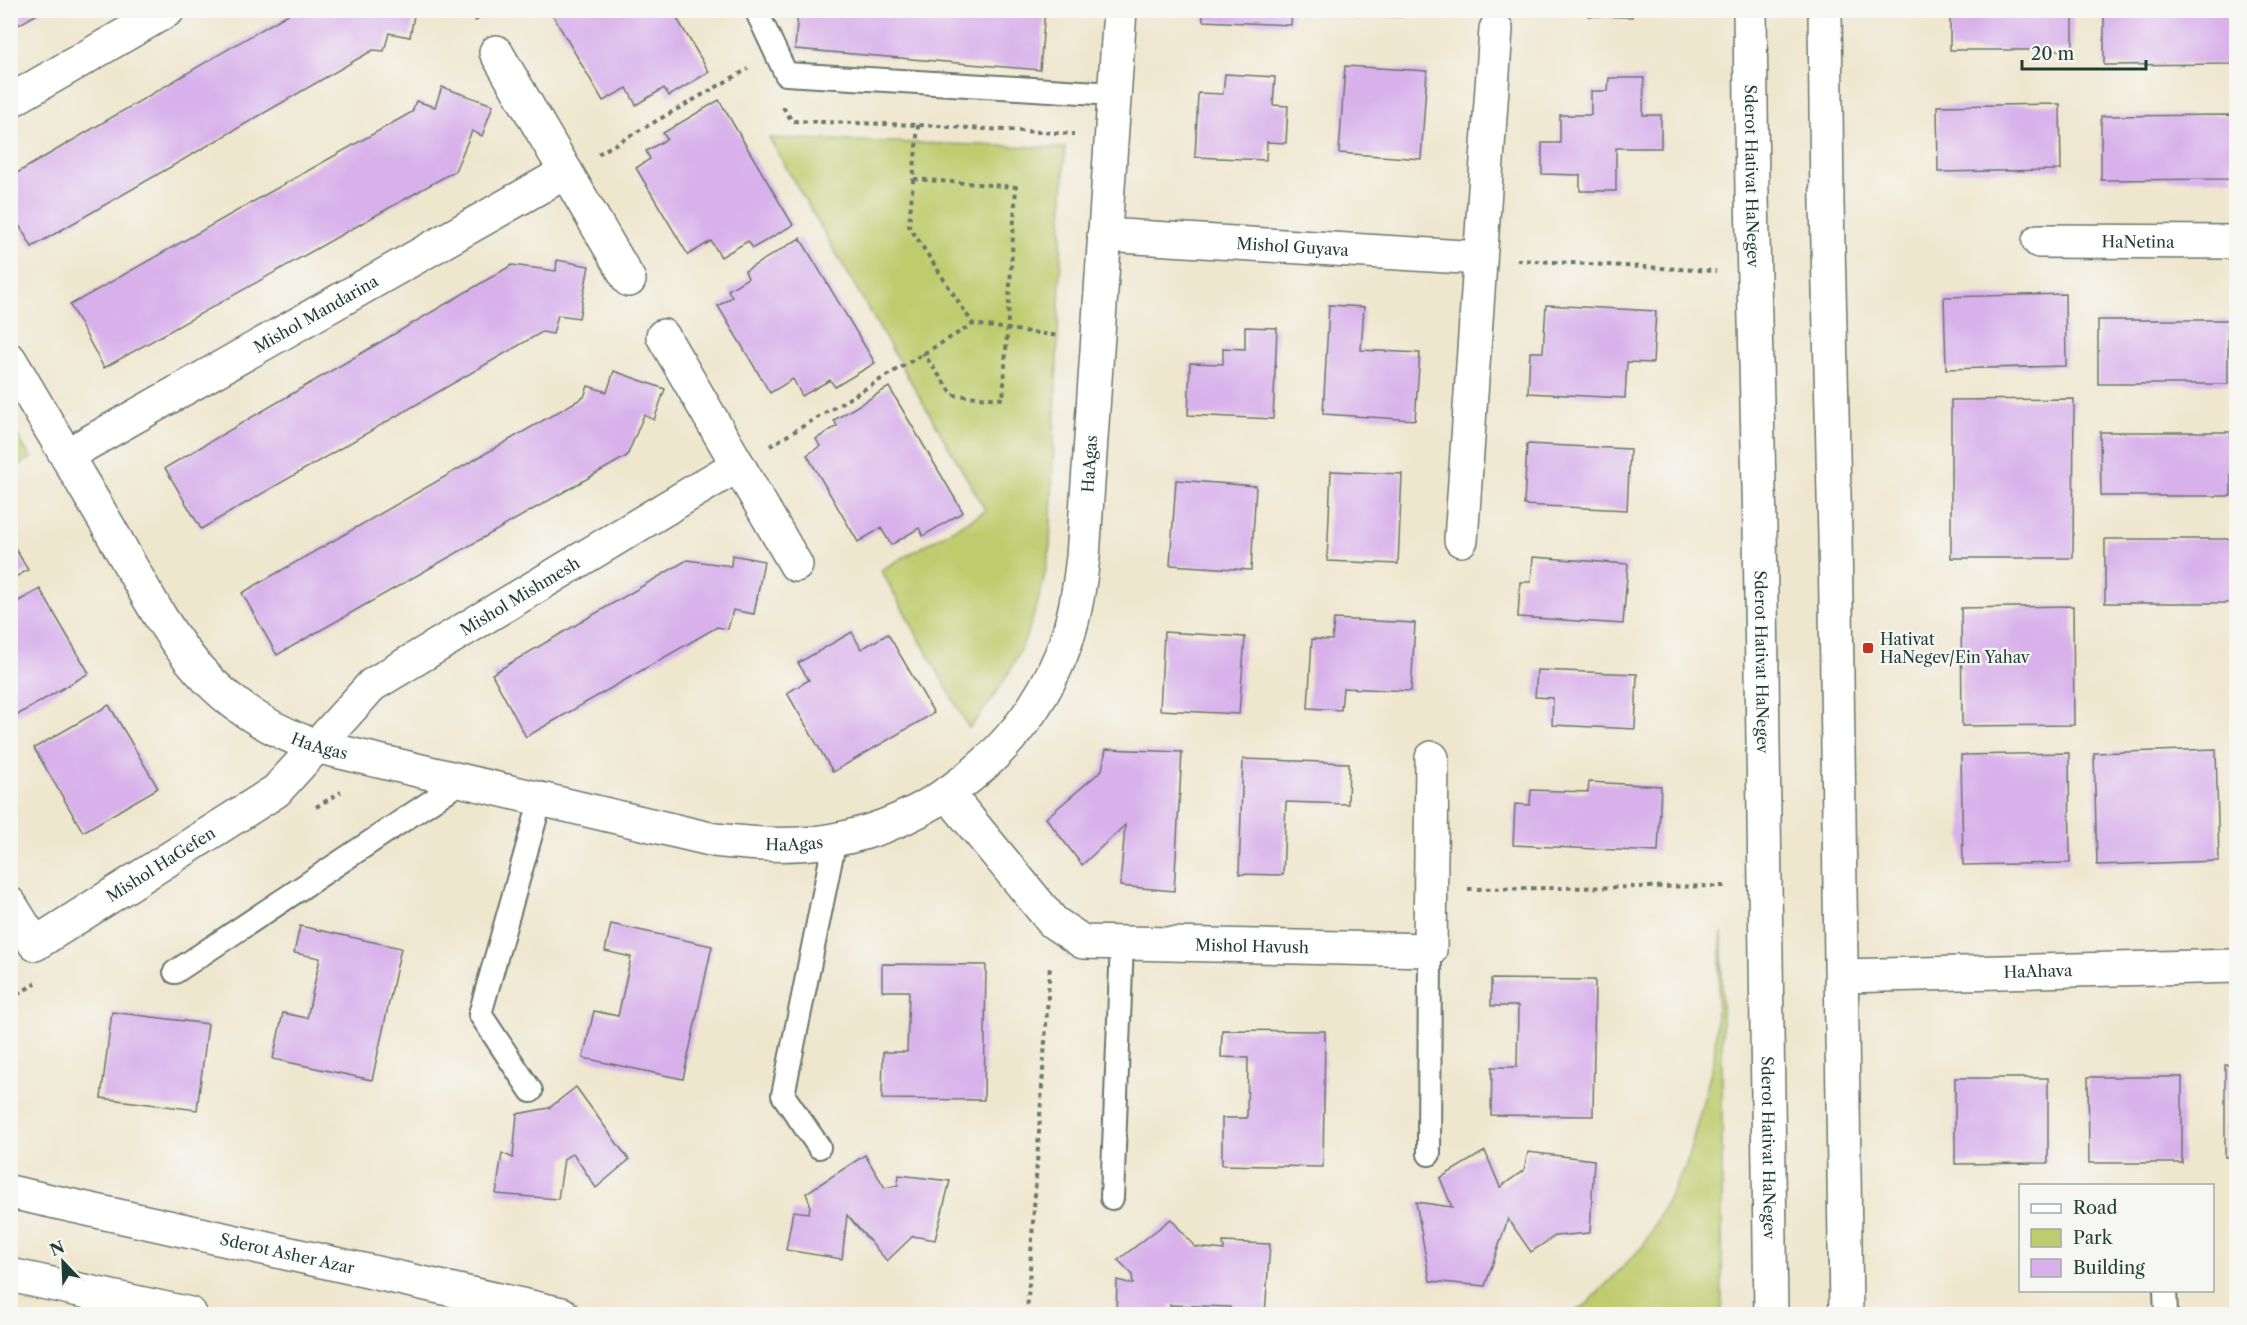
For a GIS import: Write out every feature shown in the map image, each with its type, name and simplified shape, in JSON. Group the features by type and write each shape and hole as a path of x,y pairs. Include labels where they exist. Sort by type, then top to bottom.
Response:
{"street":[{"path":"10,101 168,10"},
{"name":"HaAgas","path":"10,360 166,627 203,675 245,713 278,731 318,747 714,840 774,846 835,839 882,827 930,805 972,776 1009,741 1038,700 1061,655 1076,607 1083,557 1120,10"},
{"name":"Sderot Hativat HaNegev","path":"1750,10 1771,1314"},
{"path":"1825,10 1846,1314"},
{"path":"1461,540 1496,29"},
{"path":"496,52 629,280"},
{"name":"Mishol Mandarina","path":"67,455 566,172"},
{"name":"Mishol Guyava","path":"1104,235 1480,258"},
{"name":"HaNetina","path":"2038,241 2236,242"},
{"path":"663,336 796,565"},
{"name":"Mishol Mishmesh","path":"318,747 372,685 738,465"},
{"name":"Mishol HaGefen","path":"10,904 35,944 276,791 318,747"},
{"path":"1430,950 1432,758"},
{"name":"Mishol Havush","path":"947,793 1053,922 1083,942 1430,950"},
{"name":"HaAhava","path":"1842,976 2236,966"},
{"name":"Sderot Asher Azar","path":"10,1192 562,1314"},
{"path":"10,1275 190,1314"}],"lane":[{"path":"756,10 786,74 1114,94"},
{"path":"175,972 462,781"},
{"path":"531,1091 480,1014 541,799"},
{"path":"819,1147 783,1095 835,839"},
{"path":"1112,1198 1122,943"},
{"path":"1429,1154 1430,950"},
{"path":"2165,1292 2166,1314"}],"path":[{"path":"566,172 758,64"},
{"path":"918,124 909,226 973,324"},
{"path":"914,179 1016,187 1003,399 953,395 923,354"},
{"path":"1480,258 1754,273"},
{"path":"738,465 973,324 1098,342"},
{"path":"1431,889 1765,886"},
{"path":"1027,1314 1053,922"}],"green space":[{"path":"769,138 1065,148 1050,546 1046,571 1032,620 1013,666 986,708 969,728 881,570 986,511"},
{"path":"10,424 31,458 11,470 10,470"},
{"path":"1722,933 1722,1314 1571,1314 1586,1305 1643,1246 1686,1165 1714,1061"}],"building":[{"path":"10,10 44,10 10,30"},
{"path":"295,10 415,10 410,37 389,33 384,51 373,50 32,247 10,210 10,177"},
{"path":"558,10 672,10 709,72 669,96 664,88 636,105 627,88 603,101 552,14"},
{"path":"798,10 1045,10 1040,70 795,49"},
{"path":"1203,10 1292,10 1291,25 1203,21"},
{"path":"1349,10 1401,10 1400,17 1349,14"},
{"path":"1588,10 1633,10 1632,17 1588,16"},
{"path":"1950,10 2073,10 2073,50 1950,50"},
{"path":"2104,10 2235,10 2235,64 2104,65"},
{"path":"1345,66 1427,71 1421,159 1339,153"},
{"path":"1225,74 1275,77 1273,105 1288,106 1286,143 1267,142 1266,160 1195,157 1198,93 1223,94"},
{"path":"1609,78 1644,78 1643,115 1661,115 1661,148 1616,148 1616,191 1580,191 1580,175 1542,174 1542,143 1560,143 1560,115 1591,115 1591,91 1608,91"},
{"path":"442,87 493,105 482,136 472,131 455,171 104,368 70,305 412,112 416,101 435,107"},
{"path":"719,100 793,225 753,248 748,241 721,257 711,241 688,255 636,168 650,159 646,151 667,139 663,133"},
{"path":"2060,104 2061,170 1938,172 1937,106"},
{"path":"2232,115 2232,179 2101,180 2101,116"},
{"path":"800,238 875,363 835,387 830,380 802,396 793,379 770,393 718,306 732,297 728,290 748,278 745,271"},
{"path":"557,260 589,266 579,318 558,315 553,334 542,332 201,529 165,468 512,265 556,271"},
{"path":"2065,294 2066,366 1946,369 1944,297"},
{"path":"1329,305 1364,307 1361,350 1420,353 1415,420 1323,414"},
{"path":"1546,305 1656,311 1653,363 1627,362 1625,398 1528,393 1530,352 1543,352"},
{"path":"2098,320 2228,320 2228,384 2098,384"},
{"path":"1245,327 1277,328 1273,419 1188,415 1190,363 1223,364 1223,348 1245,349"},
{"path":"614,371 665,389 654,420 644,415 627,456 277,655 242,593 584,397 588,386 607,392"},
{"path":"889,387 963,512 923,536 919,528 891,545 881,528 858,542 807,455 820,446 816,439 837,426 834,420"},
{"path":"2074,399 2073,558 1951,558 1951,400"},
{"path":"2100,432 2231,432 2231,496 2101,496"},
{"path":"1527,444 1630,449 1627,510 1524,505"},
{"path":"1331,471 1402,474 1398,564 1327,561"},
{"path":"1176,480 1256,486 1251,570 1170,565"},
{"path":"10,539 28,570 10,580"},
{"path":"2105,539 2235,539 2235,603 2105,603"},
{"path":"732,555 764,561 754,614 733,610 728,629 717,627 526,737 492,674 687,560 731,566"},
{"path":"1533,557 1628,564 1623,624 1518,617 1520,582 1531,582"},
{"path":"40,589 89,673 14,717 10,711 10,606"},
{"path":"2073,606 2074,725 1962,726 1961,608"},
{"path":"1334,619 1415,623 1411,691 1343,688 1341,710 1308,708 1312,639 1332,640"},
{"path":"852,632 861,649 888,634 934,713 833,772 787,693 809,680 798,663"},
{"path":"1164,632 1245,637 1239,714 1160,710"},
{"path":"1537,670 1637,674 1635,729 1552,725 1553,698 1535,697"},
{"path":"109,705 158,788 83,832 34,748"},
{"path":"1106,749 1182,752 1174,891 1120,886 1125,825 1082,865 1046,818 1102,770"},
{"path":"2216,749 2219,861 2097,865 2094,753"},
{"path":"2069,753 2070,863 1963,865 1961,755"},
{"path":"1243,759 1349,763 1348,804 1286,802 1283,875 1239,874"},
{"path":"1589,782 1661,786 1658,852 1513,845 1515,804 1530,805 1531,790 1588,792"},
{"path":"611,924 712,946 683,1079 583,1058 594,1011 618,1016 631,957 605,951"},
{"path":"300,926 401,948 372,1080 273,1059 283,1013 307,1018 320,958 294,953"},
{"path":"882,964 986,965 984,1100 882,1099 883,1052 907,1052 909,991 882,991"},
{"path":"1491,979 1595,980 1593,1116 1491,1115 1492,1067 1517,1067 1518,1006 1491,1006"},
{"path":"112,1012 208,1024 197,1110 101,1098"},
{"path":"1222,1030 1325,1031 1323,1167 1222,1165 1222,1118 1247,1118 1248,1058 1221,1057"},
{"path":"2225,1065 2236,1065 2236,1157 2225,1157"},
{"path":"2088,1077 2182,1077 2182,1163 2089,1163"},
{"path":"1955,1078 2048,1078 2048,1163 1955,1164"},
{"path":"576,1087 629,1160 596,1188 573,1153 564,1159 558,1199 496,1194 502,1153 513,1158 517,1114 549,1108"},
{"path":"1485,1151 1500,1187 1524,1170 1528,1152 1594,1160 1590,1233 1555,1236 1531,1252 1508,1219 1485,1286 1430,1281 1416,1202 1452,1207 1440,1178"},
{"path":"865,1155 885,1188 898,1185 899,1175 950,1181 935,1240 913,1236 887,1261 847,1215 842,1259 786,1250 793,1211 809,1213 810,1204 806,1193"},
{"path":"1171,1219 1195,1247 1224,1250 1223,1242 1270,1244 1265,1314 1230,1314 1230,1307 1170,1305 1170,1314 1116,1314 1117,1280 1133,1284 1132,1274 1118,1260"}],"place":[{"name":"Hativat HaNegev/Ein Yahav","path":"1868,648"}]}
